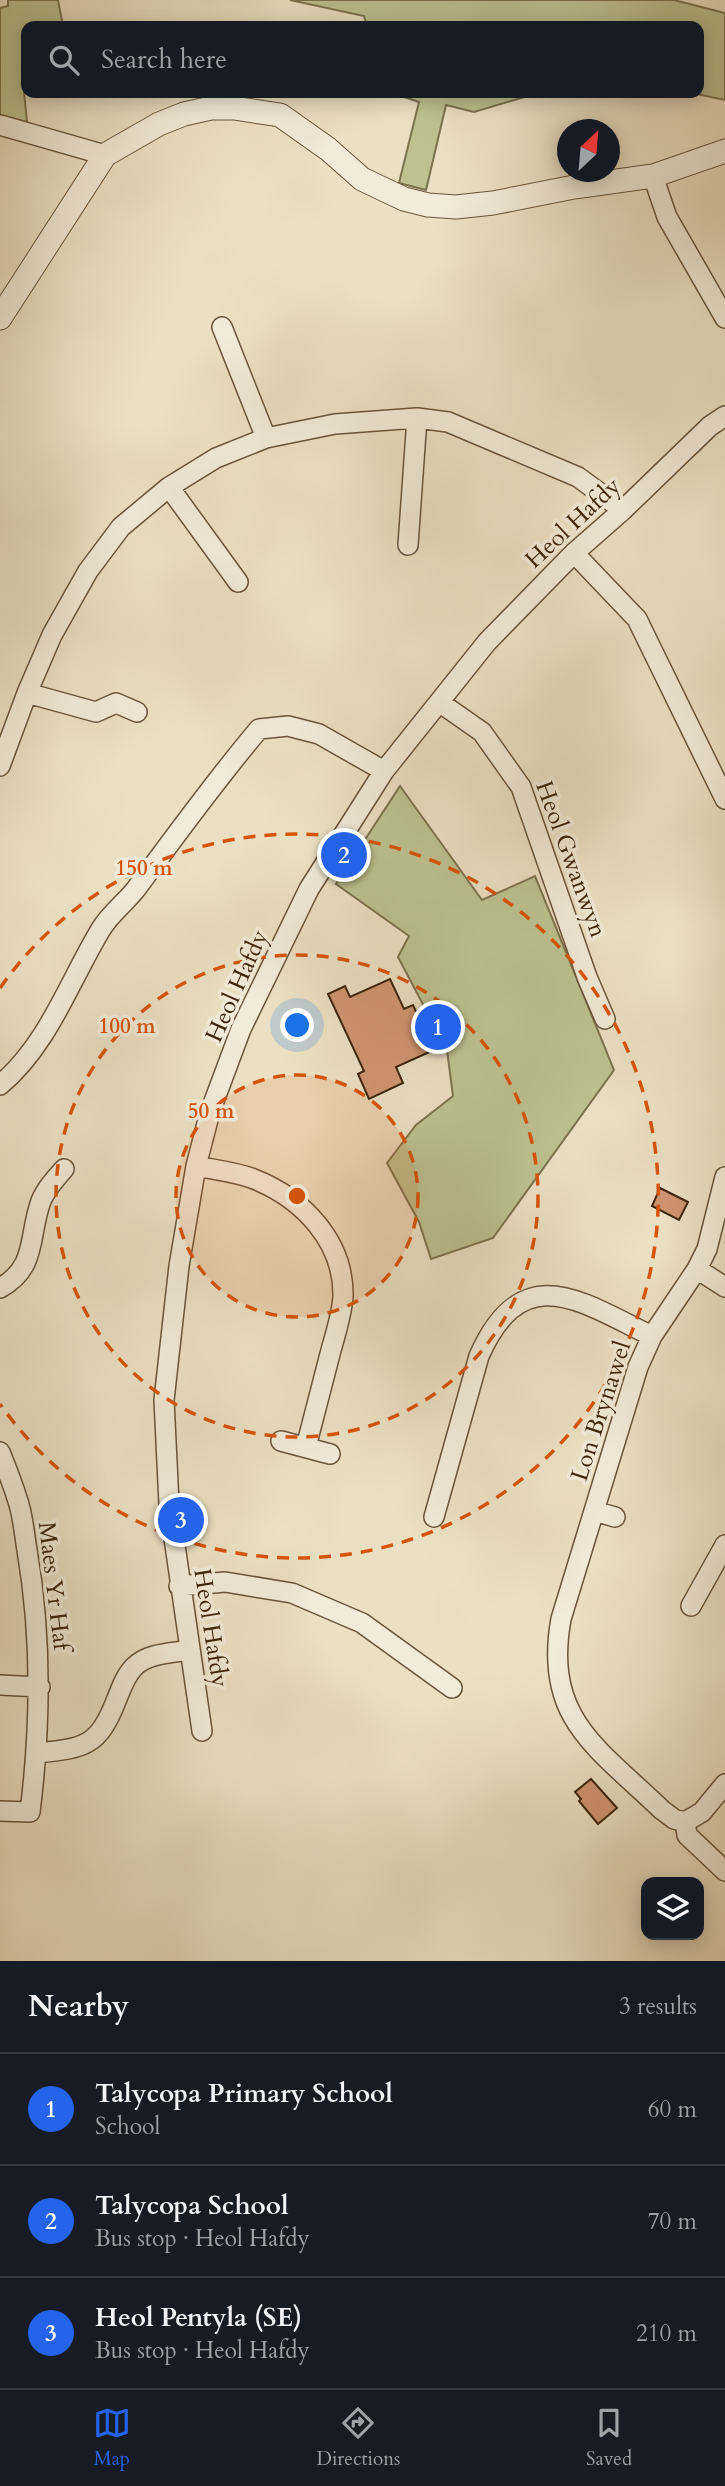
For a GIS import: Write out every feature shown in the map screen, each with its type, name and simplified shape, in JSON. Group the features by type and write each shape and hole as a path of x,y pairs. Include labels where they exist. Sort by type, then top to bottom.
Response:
{"street":[{"path":"0,318 106,155 159,124 184,114 212,108 234,108 280,115 328,149 362,178 404,199 428,205 456,207 653,176 725,151"},
{"path":"0,125 106,155"},
{"path":"653,176 667,217 725,318"},
{"path":"222,327 266,438"},
{"name":"Heol Hafdy","path":"202,1731 169,1504 164,1400 179,1266 196,1166 211,1112 241,1029 309,889 384,771 488,642 574,553 710,426 725,416"},
{"path":"408,545 417,418"},
{"path":"0,766 52,635 88,571 121,527 169,487 216,458 266,438 335,424 417,418 448,422 567,472 623,510"},
{"path":"169,487 238,582"},
{"path":"574,553 637,619 725,799"},
{"path":"27,693 96,712 116,703 137,712"},
{"name":"Heol Gwanwyn","path":"439,702 482,732 521,788 587,977 605,1019"},
{"path":"0,1085 11,1076 40,1040 103,926 131,896 221,774 259,729 288,726 320,734 384,771"},
{"path":"196,1166 253,1178 280,1192 318,1223 332,1245 343,1295 340,1318 306,1447"},
{"path":"0,1289 15,1279 25,1265 41,1202 64,1169"},
{"name":"Lon Brynawel","path":"725,1177 708,1248 652,1336 638,1367 561,1619 556,1646 559,1680 566,1705 581,1732 662,1810 674,1819 685,1822 687,1835 725,1871"},
{"path":"697,1269 725,1287"},
{"path":"435,1517 480,1356 497,1323 512,1308 530,1298 554,1294 578,1300 652,1336"},
{"path":"281,1441 330,1454"},
{"name":"Maes Yr Haf","path":"0,1452 18,1500 33,1585 39,1637 40,1687 38,1753 30,1812 0,1811"},
{"name":"Lon Brynawel","path":"594,1511 615,1517"},
{"path":"691,1606 725,1545"},
{"path":"179,1586 225,1582 292,1593 362,1623 452,1688"},
{"path":"38,1753 79,1748 100,1734 124,1681 134,1667 147,1658 190,1650"},
{"path":"0,1685 40,1687"},
{"path":"685,1822 702,1812 725,1784"}],"green space":[{"path":"8,0 58,0 62,21 21,21 21,98 25,98 27,122 0,115 0,8 8,6"},
{"path":"290,0 674,0 725,13 725,100 704,96 704,21 366,21 364,16"},
{"path":"407,98 521,98 474,112 446,105 426,190 399,183 419,102"},
{"path":"400,786 482,900 535,876 614,1070 493,1238 431,1259 419,1222 387,1163 416,1125 453,1096 447,1050 398,957 409,936 336,884"}],"building":[{"path":"390,979 404,1009 413,1005 434,1050 396,1067 403,1083 369,1099 358,1074 364,1071 328,994 345,986 350,997"},
{"path":"660,1188 688,1202 679,1220 652,1206"},
{"path":"591,1779 617,1808 598,1824 575,1792"}],"place":[{"name":"Talycopa School","path":"344,855"},
{"name":"Talycopa Primary School","path":"438,1027"},
{"name":"Heol Pentyla (SE)","path":"181,1520"}]}
